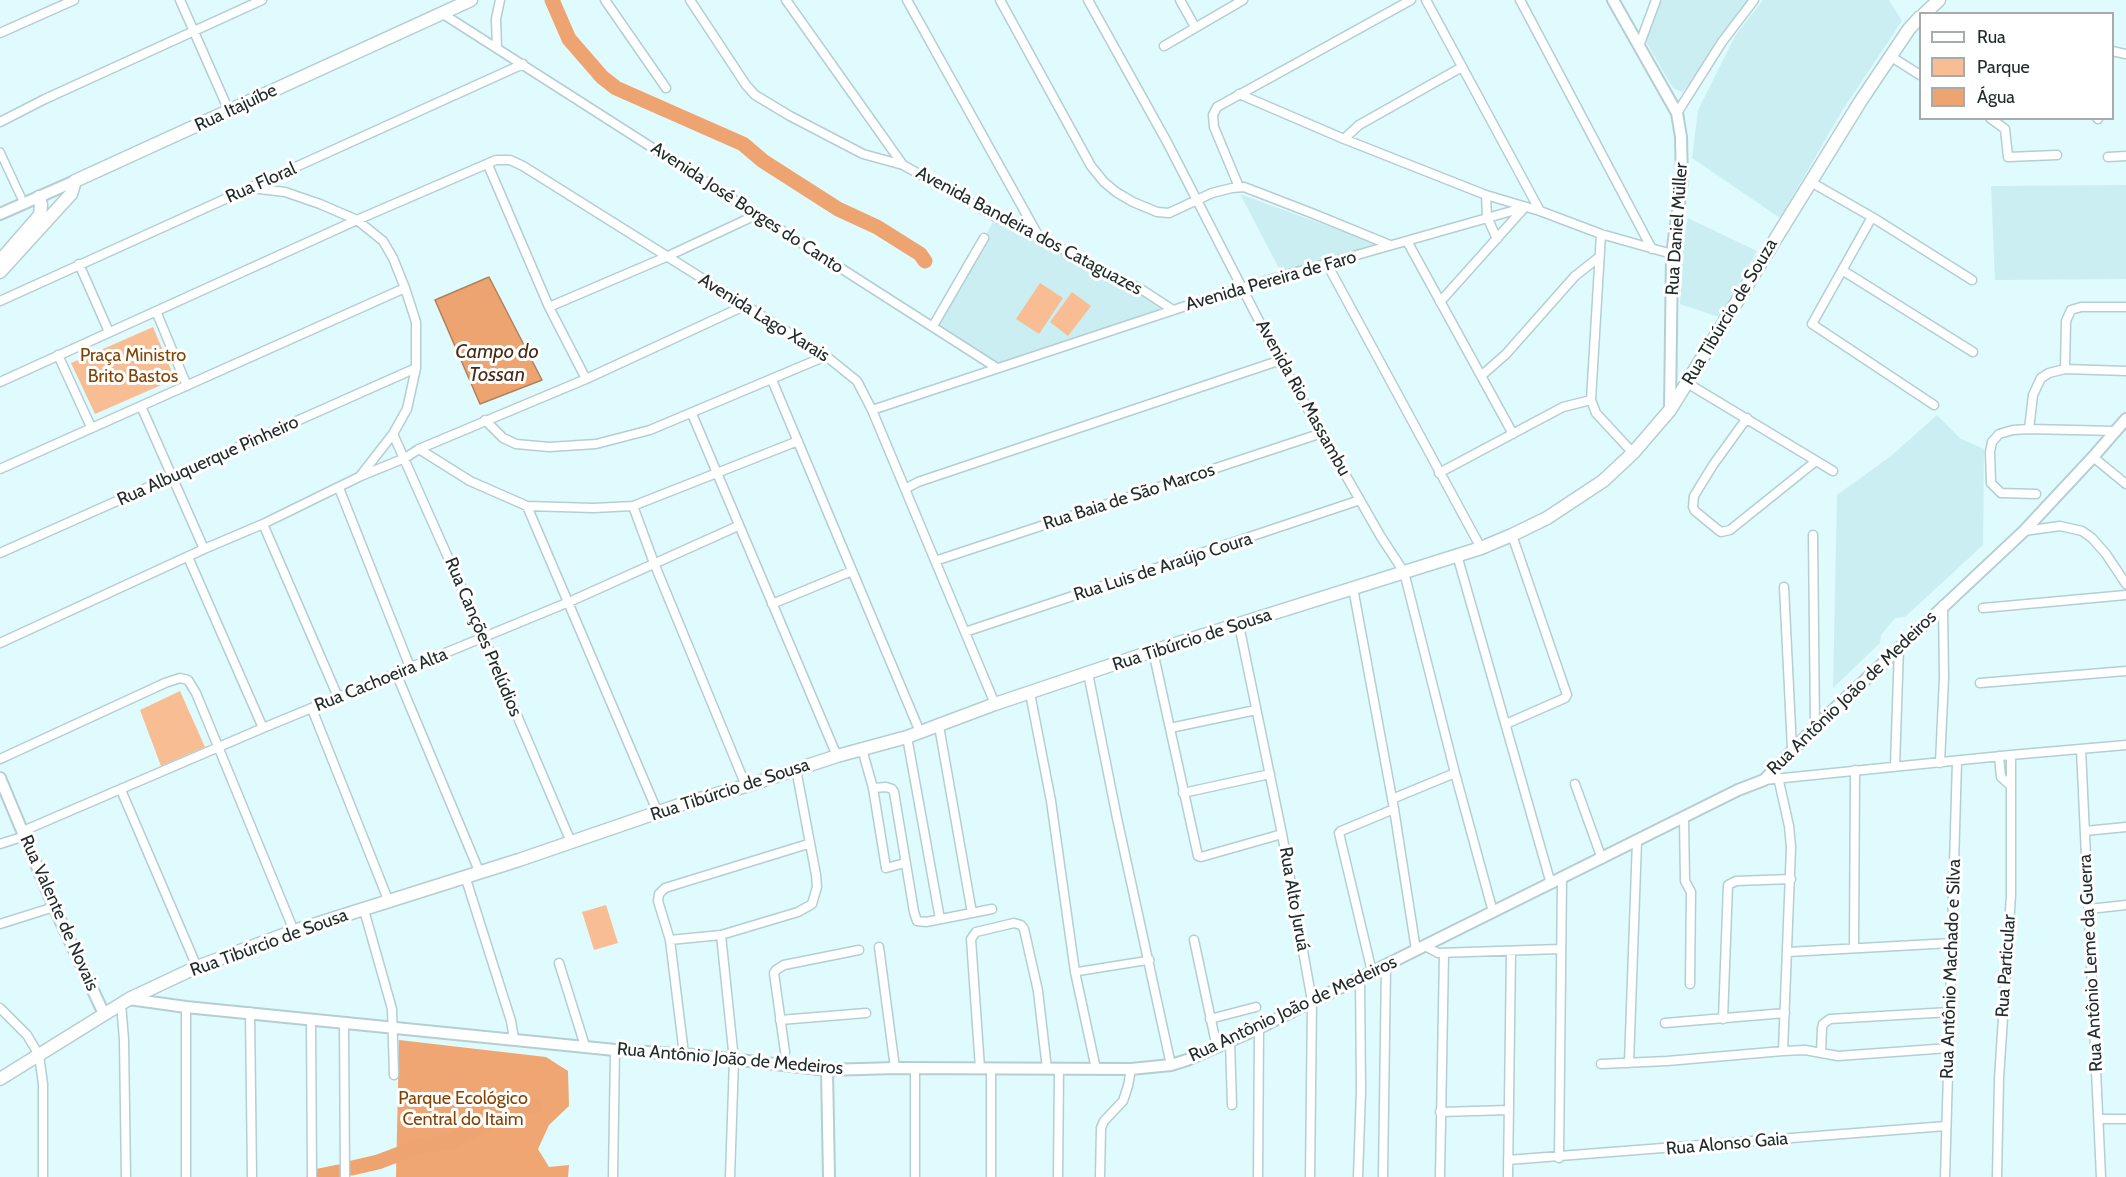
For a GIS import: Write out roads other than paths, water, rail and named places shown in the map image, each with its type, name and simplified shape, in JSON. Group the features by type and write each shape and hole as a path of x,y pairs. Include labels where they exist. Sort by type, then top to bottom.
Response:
{"main road":[{"name":"Rua Itajuíbe","path":"75,181 471,0"},
{"name":"Rua Tibúrcio de Souza","path":"1481,548 1547,519 1603,481 1633,453 1670,410 1809,181 1890,56 1919,18"},
{"path":"0,272 71,194 75,181"},
{"path":"0,261 40,215 39,197"},
{"name":"Rua Tibúrcio de Sousa","path":"0,1079 125,1001 197,968 294,931 657,813 837,756 906,737 995,704 1153,651 1481,548"}],"street":[{"path":"0,33 74,0"},
{"path":"180,0 229,111"},
{"path":"0,122 45,99 262,0"},
{"path":"497,48 496,19 500,0"},
{"path":"604,0 666,88"},
{"path":"690,0 746,85 755,94 790,116 863,154 903,165"},
{"name":"Avenida Bandeira dos Cataguazes","path":"786,0 903,165 996,217 1144,291 1173,310"},
{"path":"907,0 1039,237"},
{"path":"1000,0 1091,166 1104,182 1132,202 1163,213 1178,211 1212,193 1239,187 1314,214 1390,246"},
{"name":"Avenida Rio Massambu","path":"1088,0 1281,360 1360,500 1404,572 1493,912"},
{"path":"1180,0 1194,27"},
{"path":"1164,46 1243,0"},
{"path":"1239,187 1214,127 1213,114 1217,107 1412,0"},
{"path":"1426,0 1540,211"},
{"path":"1520,0 1652,249"},
{"path":"1613,0 1677,113 1722,42 1754,0"},
{"path":"1639,46 1656,0"},
{"name":"Avenida José Borges do Canto","path":"443,14 998,368"},
{"path":"1890,56 1919,74"},
{"name":"Rua Floral","path":"0,301 523,64"},
{"path":"1344,139 1359,125 1462,67"},
{"path":"1239,94 1344,139 1486,195 1540,211 1601,234 1672,254"},
{"name":"Rua Daniel Müller","path":"1670,410 1672,254 1682,181 1683,153 1677,113"},
{"path":"1993,120 2005,129 2008,157 2057,155"},
{"path":"0,152 21,197"},
{"path":"2108,157 2126,156"},
{"name":"Avenida Lago Xarais","path":"0,382 357,220 501,159 510,160 826,356 857,381 872,410 995,704"},
{"path":"488,165 549,307 586,379"},
{"name":"Rua Itajuíbe","path":"0,214 75,181"},
{"path":"1809,181 1972,280"},
{"path":"250,188 285,192 357,220 383,241 393,258 405,288 416,322 416,368 407,409 393,434 361,476"},
{"path":"1486,195 1487,217 1497,239"},
{"path":"1440,302 1526,207"},
{"name":"Avenida Pereira de Faro","path":"872,410 1242,288 1526,207"},
{"path":"549,307 666,257 756,215"},
{"path":"1872,218 1813,321 1813,326 1934,405"},
{"path":"1601,234 1591,400 1596,413 1633,453"},
{"path":"933,326 984,238"},
{"path":"1407,241 1513,434"},
{"path":"1481,376 1506,354 1575,276 1598,258"},
{"path":"79,264 109,332"},
{"path":"1327,264 1481,548"},
{"path":"1842,270 1974,352"},
{"path":"0,469 405,288"},
{"path":"0,643 263,524 361,476 405,458 419,449 586,379 744,306"},
{"path":"2065,369 2066,321 2071,310 2081,307 2126,307"},
{"path":"156,311 187,386"},
{"path":"58,355 91,428"},
{"path":"485,420 503,438 516,444 549,447 596,444 650,430 692,414 826,356"},
{"path":"905,489 918,482 1281,360"},
{"name":"Rua Albuquerque Pinheiro","path":"0,554 416,368"},
{"path":"2029,429 2033,395 2037,384 2049,373 2065,369 2126,371"},
{"path":"772,380 920,732"},
{"path":"1687,383 1833,471"},
{"path":"1439,473 1563,407 1591,400"},
{"path":"141,406 204,549"},
{"path":"692,414 837,756"},
{"path":"1747,418 1694,496 1695,511 1721,532 1730,530 1816,460"},
{"name":"Rua Antônio João de Medeiros","path":"125,1001 615,1050 734,1060 786,1058 827,1070 1131,1069 1171,1065 1230,1042 1738,790 1764,780 1792,749 2024,531 2126,418"},
{"path":"2036,494 2001,493 1994,488 1990,477 1990,452 1995,438 2005,432 2029,429 2116,431"},
{"name":"Rua Baia de São Marcos","path":"935,561 1322,433"},
{"name":"Rua Canções Prelúdios","path":"393,434 484,638 571,842"},
{"path":"419,449 471,481 527,506 558,508 633,506 798,441"},
{"path":"2093,457 2126,484"},
{"path":"339,488 410,667"},
{"name":"Rua Luis de Araújo Coura","path":"966,632 1360,500"},
{"path":"527,506 657,813"},
{"path":"633,506 654,563 746,786"},
{"path":"263,524 338,697"},
{"name":"Rua Cachoeira Alta","path":"0,844 217,747 569,602 738,526"},
{"path":"2024,531 2060,526 2082,531 2092,538 2106,554 2126,584"},
{"path":"1813,535 1815,727"},
{"path":"1506,724 1565,698 1567,695 1512,536"},
{"path":"1457,555 1506,724 1557,881 1560,949 1559,1158"},
{"path":"188,556 263,728"},
{"path":"772,604 852,571"},
{"path":"1784,586 1792,749"},
{"path":"1353,588 1421,948 1444,953 1560,949"},
{"path":"1983,608 2126,595"},
{"path":"1940,763 1944,678 1943,605"},
{"name":"Rua Alto Juruá","path":"1239,625 1282,834 1312,1001 1310,1177"},
{"path":"1895,766 1899,647"},
{"path":"1153,651 1183,793 1199,856 1282,834"},
{"path":"1980,683 2126,670"},
{"path":"396,673 479,872"},
{"path":"1088,673 1171,1065"},
{"path":"0,759 165,683 180,678 188,680 196,693 294,931"},
{"path":"1030,693 1051,801 1075,972 1096,1069"},
{"path":"312,709 389,902"},
{"path":"1170,728 1256,710"},
{"path":"939,726 972,913"},
{"path":"906,737 940,919"},
{"path":"1764,780 1999,756 2126,746"},
{"path":"862,749 873,788 886,868 905,863"},
{"name":"Rua Antônio Leme da Guerra","path":"2081,749 2101,1177"},
{"name":"Rua Particular","path":"1997,1177 1999,1079 2011,896 2011,755"},
{"path":"1999,756 2001,777 2011,786"},
{"name":"Rua Antônio Machado e Silva","path":"1945,1177 1957,761"},
{"path":"670,940 721,935 798,912 812,904 817,887 796,769"},
{"path":"1854,947 1855,770"},
{"path":"1392,799 1455,773"},
{"path":"1183,793 1270,774"},
{"path":"1778,777 1789,826 1791,879 1783,1051"},
{"name":"Rua Valente de Novais","path":"0,778 54,907 104,1014"},
{"path":"1575,784 1602,859"},
{"path":"873,788 886,787 894,792 915,918 924,922 992,909"},
{"path":"121,790 197,968"},
{"path":"1372,972 1339,833 1394,809"},
{"path":"1684,817 1684,880 1690,892 1690,984"},
{"path":"2085,831 2126,826"},
{"path":"1629,1063 1637,841"},
{"path":"684,1054 670,940 658,901 659,894 665,888 808,844"},
{"path":"465,876 508,1010 514,1039"},
{"path":"1723,1019 1728,885 1732,882 1791,879"},
{"path":"2089,909 2126,905"},
{"path":"0,924 54,907"},
{"path":"364,910 392,1009 394,1075"},
{"path":"991,1177 985,1069 971,939 976,932 1014,922 1022,925 1040,1001 1047,1069"},
{"path":"721,935 734,1060 730,1177"},
{"path":"1194,940 1217,1048"},
{"path":"1788,952 1952,943"},
{"path":"879,947 895,1068"},
{"path":"786,1058 774,973 776,970 784,966 859,950"},
{"path":"1508,1177 1511,951"},
{"path":"1440,1177 1444,953"},
{"path":"1075,972 1150,960"},
{"path":"559,963 585,1046"},
{"path":"1383,1177 1386,965"},
{"path":"1358,1177 1361,1080 1360,977"},
{"path":"125,1001 126,1177"},
{"path":"186,1007 186,1177"},
{"path":"1210,1018 1256,1007"},
{"path":"0,1008 27,1035 39,1055 43,1084 43,1177"},
{"path":"250,1012 252,1177"},
{"path":"1821,1052 1823,1024 1830,1019 1950,1012"},
{"path":"780,1020 866,1013"},
{"path":"1665,1023 1785,1013"},
{"path":"311,1019 312,1177"},
{"path":"344,1022 345,1177"},
{"path":"1258,1177 1259,1028"},
{"path":"1230,1042 1232,1106"},
{"path":"1601,1064 1783,1051 1805,1050 1838,1056 1949,1048"},
{"path":"614,1177 615,1050"},
{"path":"915,1068 915,1177"},
{"path":"1101,1177 1102,1124 1123,1101 1131,1069"},
{"path":"827,1070 829,1177"},
{"path":"1058,1177 1059,1070"},
{"path":"1440,1112 1509,1110"},
{"path":"2098,1119 2126,1119"},
{"name":"Rua Alonso Gaia","path":"1508,1161 1946,1126"}],"water":[{"name":"Campo do Tossan","path":"489,277 542,380 480,404 435,300"}],"waterway":[{"path":"552,0 569,39 602,77 616,88 743,144 763,161 838,209 877,227 920,254 925,261"},
{"path":"352,1168 378,1162 423,1145 450,1142 522,1105 535,1106"},
{"path":"314,1177 338,1172"}],"park label":[{"name":"Praça Ministro Brito Bastos","path":"133,366"},
{"name":"Parque Ecológico Central do Itaim","path":"463,1109"}]}
